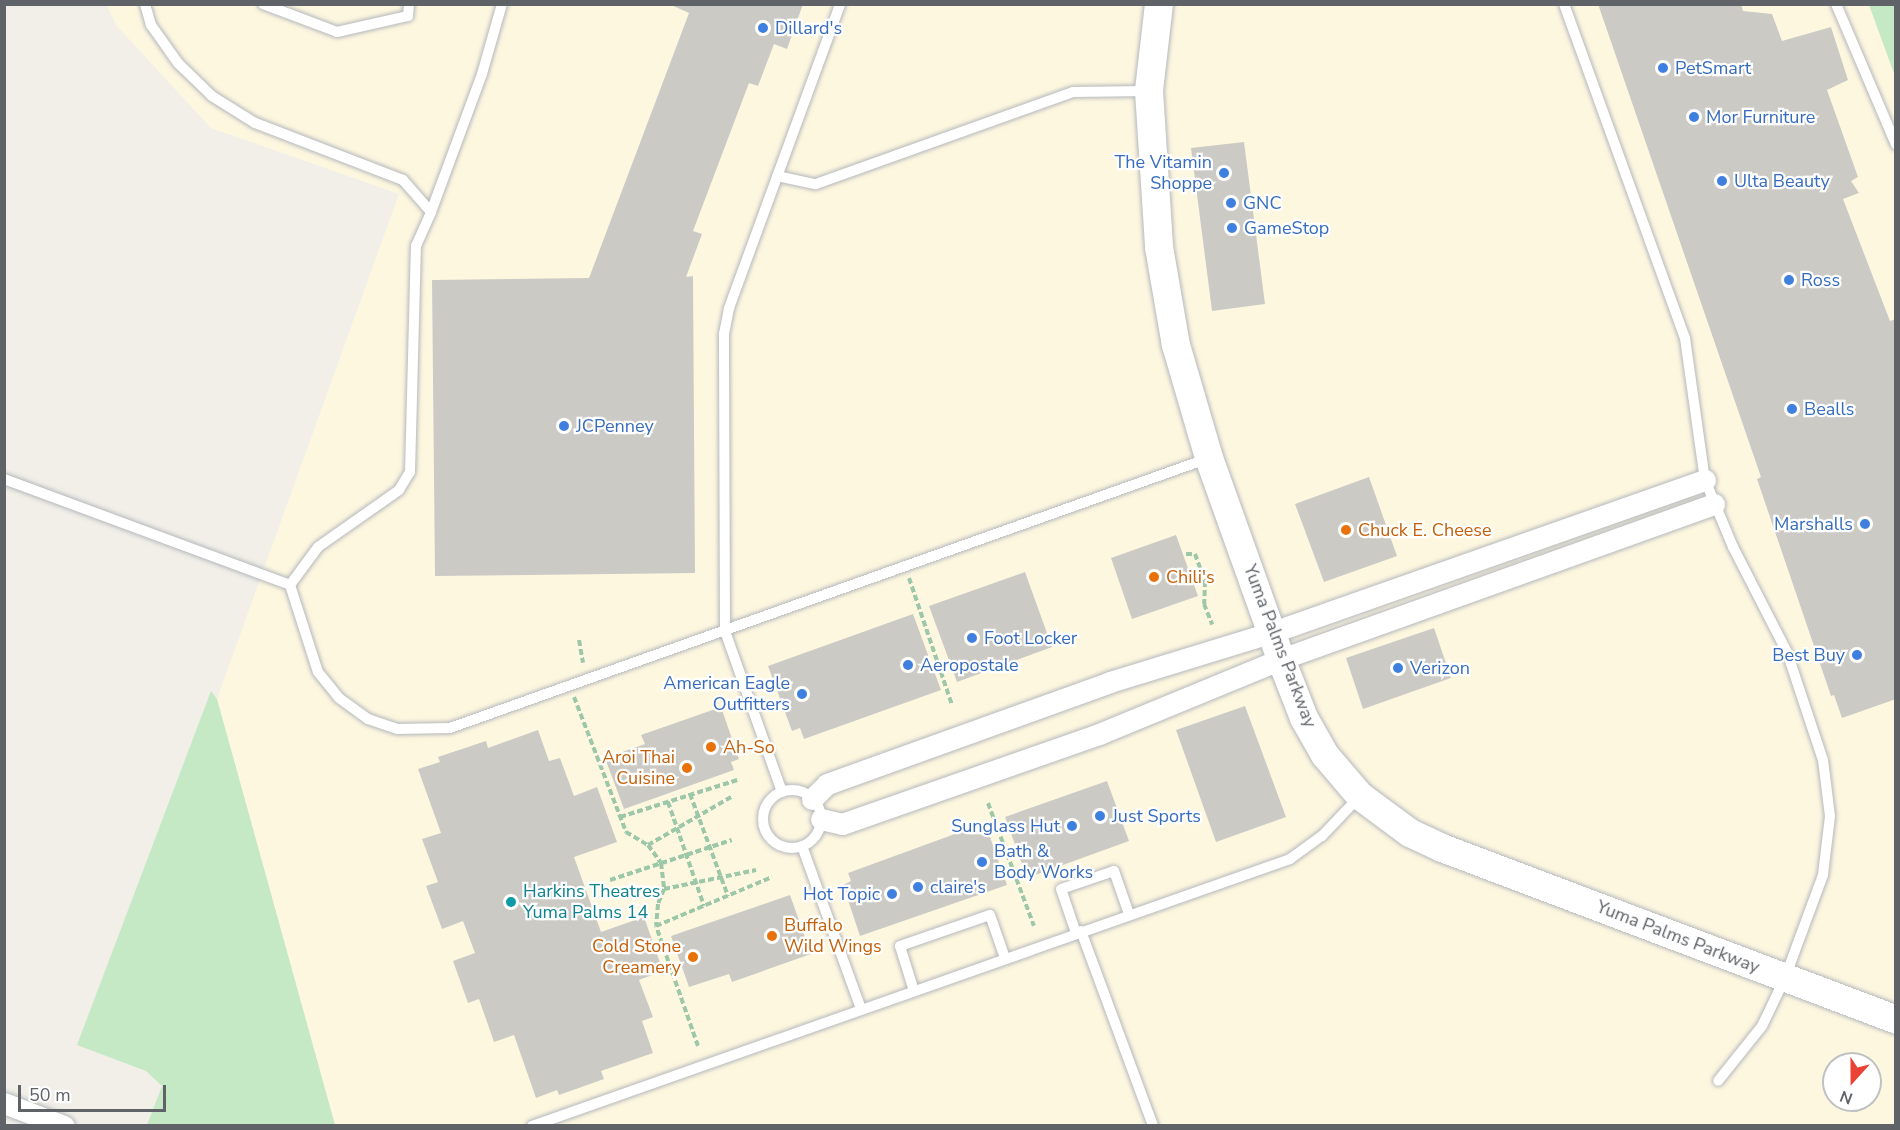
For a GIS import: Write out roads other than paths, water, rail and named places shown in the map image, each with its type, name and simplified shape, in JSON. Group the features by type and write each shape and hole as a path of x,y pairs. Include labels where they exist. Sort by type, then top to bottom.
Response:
{"street":[{"name":"Yuma Palms Parkway","path":"1159,4 1149,91 1159,248 1176,345 1209,458 1281,659 1304,718 1325,755 1360,796 1410,833 1442,848 1896,1020"},
{"path":"812,799 827,784 1110,682 1272,632 1705,480"},
{"path":"821,819 842,824 1099,734 1281,659 1714,504"},
{"path":"4,1103 64,1125"}],"lane":[{"path":"145,4 151,25 178,63 212,96 255,123 404,180 431,212"},
{"path":"263,4 337,32 408,16 409,4"},
{"path":"290,585 318,547 399,490 410,472 416,246 431,212 482,74 502,4"},
{"path":"782,792 725,631 724,334 729,308 840,4"},
{"path":"1564,4 1685,338 1705,480 1714,504 1787,652 1823,760 1830,816 1823,875 1785,978 1762,1026 1718,1082"},
{"path":"1836,4 1896,146"},
{"path":"777,176 801,184 816,184 1073,92 1149,91"},
{"path":"290,585 318,672 339,698 368,719 397,729 450,728 1209,458"},
{"path":"4,478 290,585"},
{"path":"798,791 812,799 821,819 816,836 802,846 784,847 765,829 768,803 782,792 798,791"},
{"path":"532,1125 1290,859 1322,836 1360,796"},
{"path":"802,846 861,1009"},
{"path":"1129,914 1114,871 1061,889 1153,1125"},
{"path":"914,990 900,946 990,915 1005,958"}],"place":[{"name":"Dillard's","path":"763,28"},
{"name":"PetSmart","path":"1663,68"},
{"name":"Mor Furniture","path":"1694,117"},
{"name":"The Vitamin Shoppe","path":"1224,173"},
{"name":"Ulta Beauty","path":"1722,181"},
{"name":"GNC","path":"1231,203"},
{"name":"GameStop","path":"1232,228"},
{"name":"Ross","path":"1789,280"},
{"name":"Bealls","path":"1792,409"},
{"name":"JCPenney","path":"564,426"},
{"name":"Marshalls","path":"1865,524"},
{"name":"Chuck E. Cheese","path":"1346,530"},
{"name":"Chili's","path":"1154,577"},
{"name":"Foot Locker","path":"972,638"},
{"name":"Best Buy","path":"1857,655"},
{"name":"Aeropostale","path":"908,665"},
{"name":"Verizon","path":"1398,668"},
{"name":"American Eagle Outfitters","path":"802,694"},
{"name":"Ah-So","path":"711,747"},
{"name":"Aroi Thai Cuisine","path":"687,768"},
{"name":"Just Sports","path":"1100,816"},
{"name":"Sunglass Hut","path":"1072,826"},
{"name":"Bath & Body Works","path":"982,862"},
{"name":"claire's","path":"918,887"},
{"name":"Hot Topic","path":"892,894"},
{"name":"Harkins Theatres Yuma Palms 14","path":"511,902"},
{"name":"Buffalo Wild Wings","path":"772,936"},
{"name":"Cold Stone Creamery","path":"693,957"}]}
